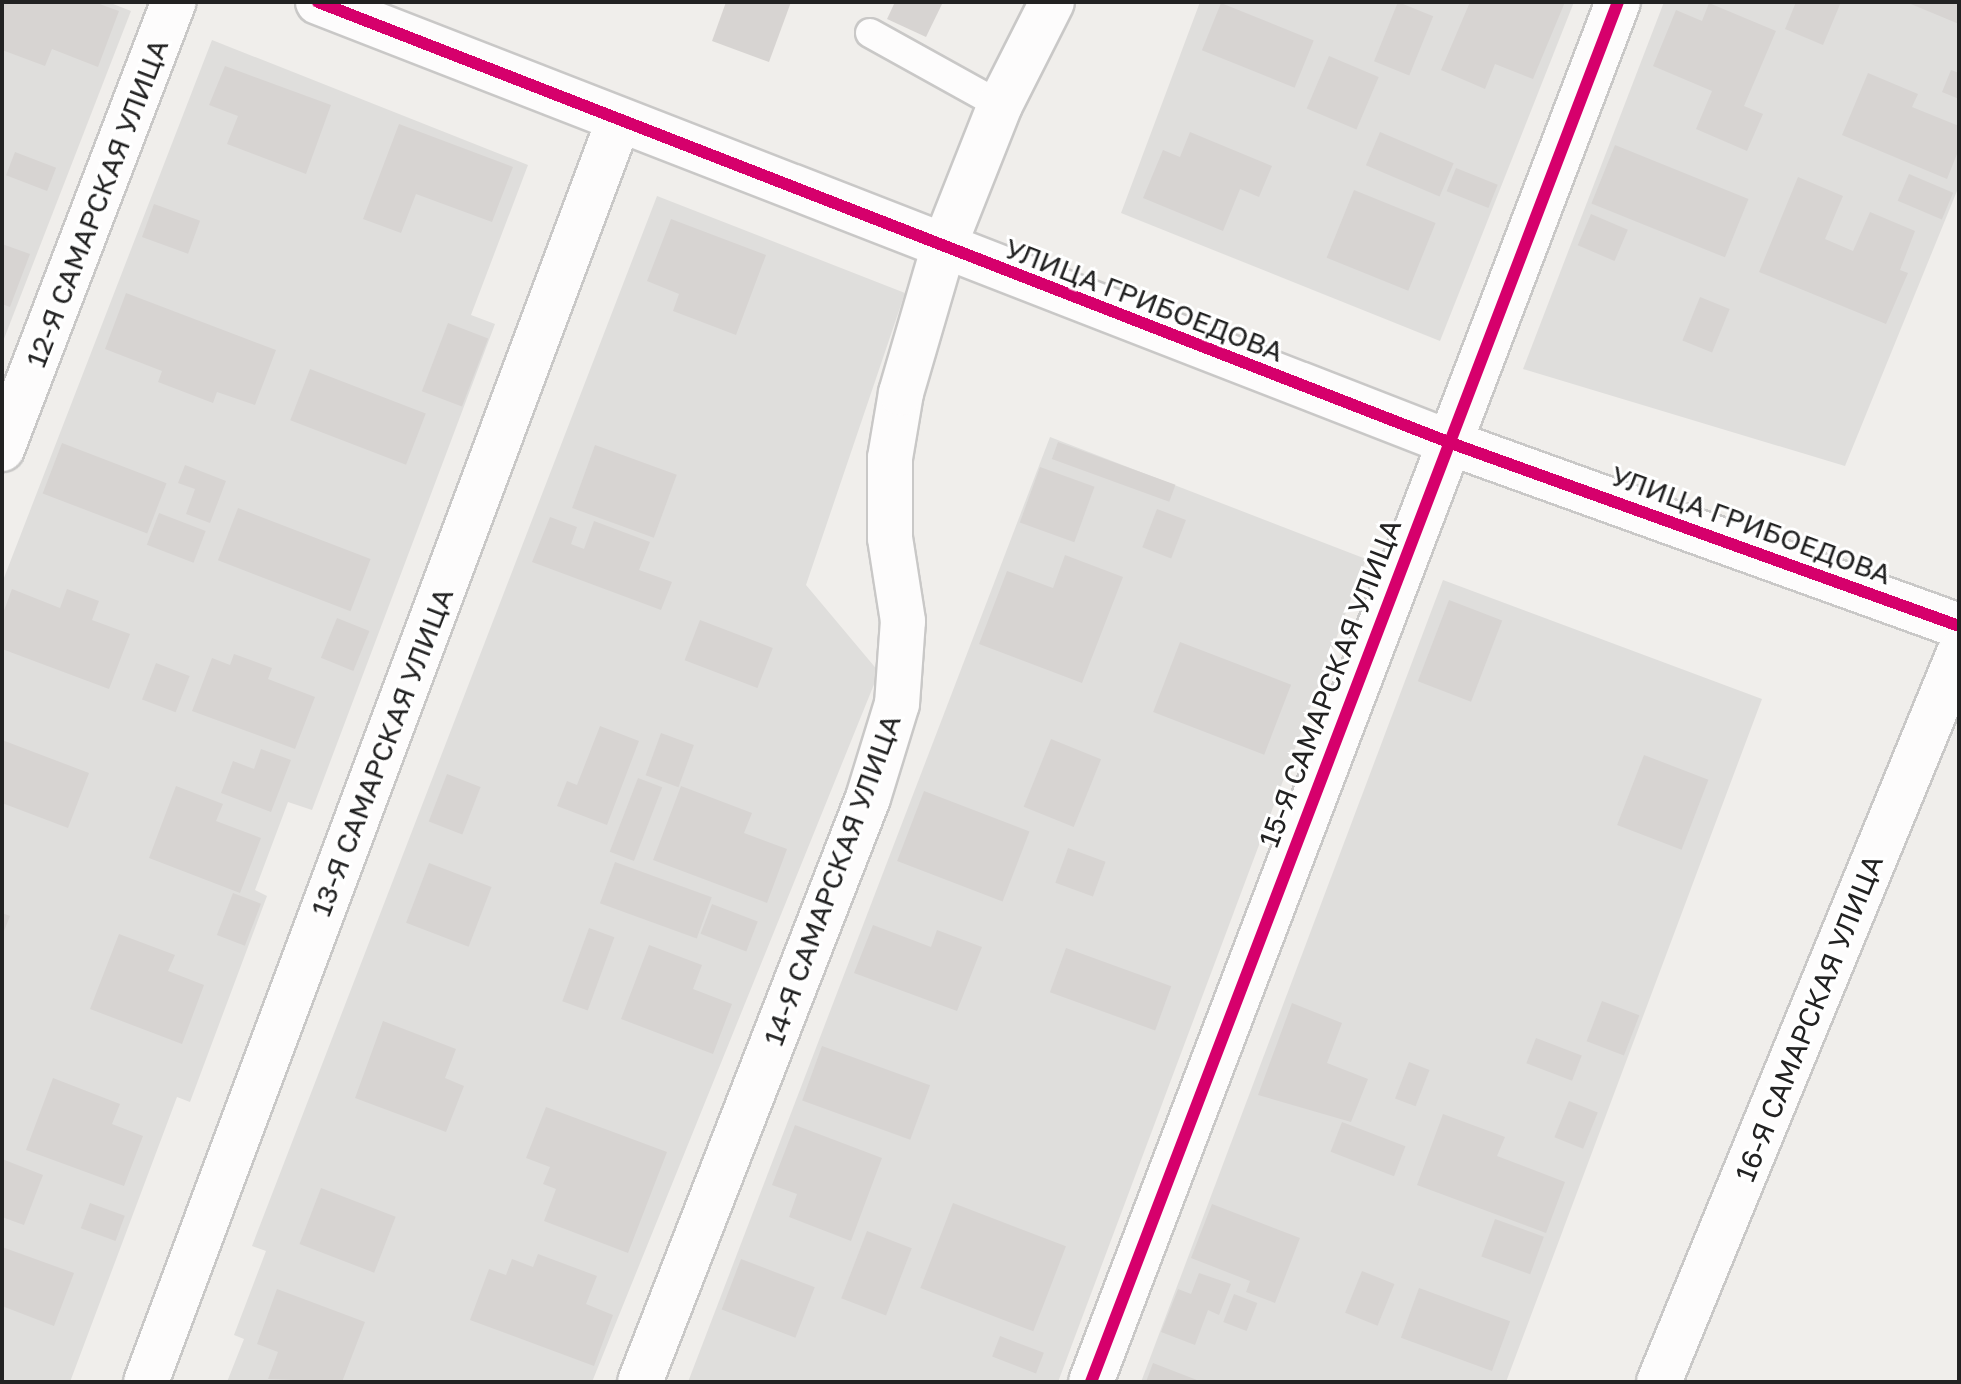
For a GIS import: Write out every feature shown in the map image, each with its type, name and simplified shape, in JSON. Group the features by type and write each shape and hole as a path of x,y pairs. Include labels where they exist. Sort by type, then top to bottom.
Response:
{"street":[{"name":"12-Я САМАРСКАЯ УЛИЦА","path":"2,449 174,2"},
{"name":"УЛИЦА ГРИБОЕДОВА","path":"318,2 943,249 1448,442 1959,626"},
{"name":"14-Я САМАРСКАЯ УЛИЦА","path":"640,1382 868,798 897,704 903,621 890,538 890,458 901,393 943,249 1000,105 1052,2"},
{"name":"15-Я САМАРСКАЯ УЛИЦА","path":"1091,1382 1618,2"},
{"name":"13-Я САМАРСКАЯ УЛИЦА","path":"146,1382 618,122"},
{"name":"16-Я САМАРСКАЯ УЛИЦА","path":"1659,1382 1959,653"}],"lane":[{"path":"870,33 1000,105"}],"shaded area":[{"path":"2,2 108,2 131,11 2,344"},
{"path":"1200,2 1574,2 1440,341 1121,213"},
{"path":"1664,2 1959,2 1959,186 1845,466 1523,369"},
{"path":"212,40 528,165 471,315 495,324 312,810 288,802 255,890 267,896 190,1102 177,1097 70,1382 2,1382 2,583"},
{"path":"657,196 905,293 806,585 879,672 592,1382 227,1382 244,1339 234,1335 266,1251 252,1246"},
{"path":"1050,437 1366,559 1058,1382 688,1382"},
{"path":"1443,580 1762,699 1506,1382 1141,1382"}],"building":[{"path":"2,2 94,2 119,11 98,67 52,49 45,66 2,50"},
{"path":"726,2 791,2 769,62 712,41"},
{"path":"895,2 943,2 926,37 887,19"},
{"path":"1398,2 1433,16 1409,76 1374,61"},
{"path":"1470,2 1565,2 1533,79 1495,64 1485,89 1441,70"},
{"path":"1796,2 1841,2 1823,45 1785,29"},
{"path":"1906,2 1959,2 1959,24"},
{"path":"1221,3 1314,40 1295,88 1202,50"},
{"path":"1709,3 1776,31 1744,106 1763,114 1747,151 1696,129 1712,91 1653,66 1676,10 1702,21"},
{"path":"1329,56 1379,77 1356,130 1307,108"},
{"path":"225,66 331,105 306,174 227,144 238,116 209,105"},
{"path":"1951,70 1959,73 1959,99 1942,92"},
{"path":"1868,73 1918,94 1912,107 1959,126 1959,149 1947,179 1842,135"},
{"path":"399,124 513,167 492,222 416,194 401,233 363,219"},
{"path":"1190,132 1272,166 1259,197 1240,189 1223,231 1143,198 1163,150 1180,157"},
{"path":"1380,132 1454,163 1440,196 1366,165"},
{"path":"1615,145 1749,199 1725,257 1591,203"},
{"path":"15,152 56,168 47,191 6,175"},
{"path":"1456,168 1498,185 1488,208 1447,191"},
{"path":"1909,174 1953,193 1942,219 1898,201"},
{"path":"1798,177 1843,196 1825,239 1853,251 1870,212 1915,231 1900,270 1908,273 1886,324 1759,272"},
{"path":"1354,190 1436,223 1408,291 1327,258"},
{"path":"154,204 200,221 188,254 142,237"},
{"path":"1591,214 1628,230 1615,261 1578,245"},
{"path":"671,219 766,255 736,335 673,311 679,294 647,281"},
{"path":"2,244 30,254 10,307 2,304"},
{"path":"126,293 276,350 255,405 217,392 213,403 158,382 162,371 105,349"},
{"path":"1700,297 1730,309 1712,353 1682,341"},
{"path":"448,323 488,338 462,407 422,391"},
{"path":"310,369 426,413 406,465 290,420"},
{"path":"1058,442 1175,485 1169,502 1052,459"},
{"path":"62,443 167,483 147,534 43,493"},
{"path":"595,445 677,475 654,538 572,508"},
{"path":"185,465 226,481 210,523 186,514 195,489 178,483"},
{"path":"1040,467 1095,487 1074,542 1020,522"},
{"path":"238,508 371,559 350,611 218,560"},
{"path":"1157,509 1186,520 1171,558 1142,547"},
{"path":"159,513 206,531 193,563 147,545"},
{"path":"550,517 577,527 571,544 584,549 594,521 650,542 639,570 672,582 661,610 532,562"},
{"path":"1065,555 1123,577 1082,683 979,644 1007,571 1053,588"},
{"path":"12,589 60,608 67,589 99,601 92,620 130,634 109,689 2,649 2,616"},
{"path":"1449,600 1502,620 1471,702 1418,681"},
{"path":"337,618 369,631 353,671 321,658"},
{"path":"700,620 773,648 757,688 685,660"},
{"path":"1180,642 1291,685 1264,755 1153,712"},
{"path":"234,654 272,668 268,679 315,697 295,749 192,711 212,658 230,665"},
{"path":"156,663 190,676 176,712 142,699"},
{"path":"600,726 639,741 607,825 557,806 567,781 577,785"},
{"path":"661,733 694,745 678,787 646,775"},
{"path":"1051,739 1101,759 1074,827 1024,807"},
{"path":"2,740 89,773 68,828 2,803"},
{"path":"261,749 291,760 271,812 221,793 233,761 254,769"},
{"path":"1644,755 1708,780 1682,850 1617,825"},
{"path":"447,774 481,787 462,835 429,822"},
{"path":"638,778 662,787 634,861 610,852"},
{"path":"176,786 223,804 216,821 261,838 240,893 149,858"},
{"path":"681,786 752,813 744,833 787,849 767,903 653,860"},
{"path":"924,791 1029,831 1003,902 897,861"},
{"path":"1068,848 1106,862 1093,896 1055,883"},
{"path":"615,862 712,897 697,939 600,903"},
{"path":"429,863 492,887 469,947 406,923"},
{"path":"233,893 261,904 245,946 217,935"},
{"path":"712,904 758,922 746,951 701,934"},
{"path":"2,913 10,916 2,936"},
{"path":"873,925 931,947 937,930 982,947 957,1011 854,973"},
{"path":"589,928 614,937 588,1011 562,1001"},
{"path":"119,934 175,955 168,971 204,985 182,1044 90,1009"},
{"path":"649,945 702,965 693,989 732,1004 713,1054 621,1019"},
{"path":"1066,948 1171,986 1155,1030 1050,992"},
{"path":"1602,1001 1639,1015 1624,1055 1587,1041"},
{"path":"1292,1003 1342,1023 1327,1063 1368,1079 1351,1122 1258,1095"},
{"path":"383,1021 456,1049 445,1078 464,1086 446,1132 355,1098"},
{"path":"1536,1038 1582,1056 1572,1081 1526,1063"},
{"path":"822,1046 930,1085 910,1140 802,1101"},
{"path":"1409,1062 1430,1070 1416,1106 1395,1098"},
{"path":"53,1078 120,1104 112,1124 143,1136 124,1186 26,1150"},
{"path":"1569,1101 1598,1113 1583,1149 1554,1137"},
{"path":"546,1107 667,1152 628,1253 544,1221 556,1189 543,1184 550,1167 526,1158"},
{"path":"1443,1114 1505,1137 1497,1156 1565,1182 1546,1233 1417,1185"},
{"path":"1342,1122 1405,1146 1394,1176 1331,1152"},
{"path":"795,1125 882,1158 851,1241 789,1217 797,1194 772,1185"},
{"path":"2,1159 43,1175 24,1225 2,1217"},
{"path":"321,1188 396,1217 374,1273 299,1244"},
{"path":"90,1203 125,1216 116,1241 81,1228"},
{"path":"953,1203 1066,1246 1033,1331 920,1288"},
{"path":"1212,1204 1300,1238 1275,1303 1246,1292 1250,1281 1191,1258"},
{"path":"1495,1219 1544,1237 1530,1274 1481,1257"},
{"path":"867,1231 912,1248 886,1315 841,1298"},
{"path":"2,1247 74,1273 54,1326 2,1306"},
{"path":"538,1254 597,1276 586,1304 613,1315 594,1366 470,1320 489,1269 506,1275 512,1259 533,1267"},
{"path":"741,1259 815,1287 795,1338 722,1309"},
{"path":"1362,1271 1394,1284 1378,1326 1345,1313"},
{"path":"1199,1273 1231,1284 1219,1315 1208,1310 1195,1345 1161,1332 1178,1289 1191,1294"},
{"path":"1419,1288 1510,1321 1492,1371 1401,1338"},
{"path":"277,1289 365,1322 342,1382 268,1379 278,1352 257,1344"},
{"path":"1234,1294 1257,1303 1247,1331 1223,1322"},
{"path":"1000,1336 1044,1353 1036,1373 992,1357"},
{"path":"1153,1363 1202,1382 1146,1382"}],"cycle path":[{"path":"318,2 1448,442 1959,626"},
{"path":"1091,1382 1618,2"}]}
